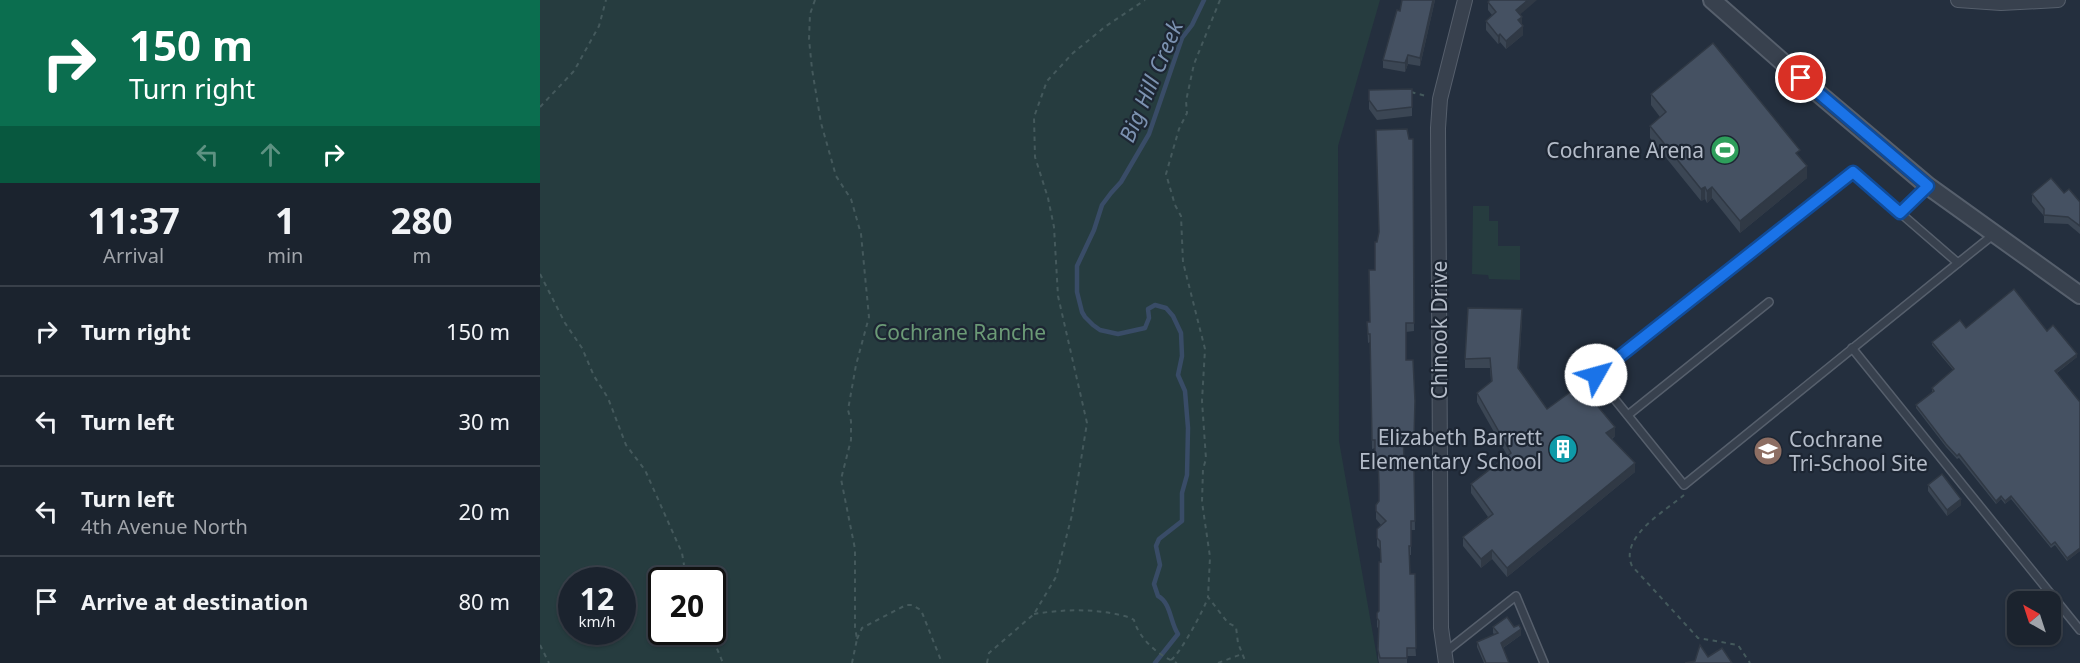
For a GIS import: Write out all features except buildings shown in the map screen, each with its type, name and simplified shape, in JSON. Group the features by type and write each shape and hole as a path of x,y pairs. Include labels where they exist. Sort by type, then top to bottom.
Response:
{"street":[{"name":"Chinook Drive","path":"1445,658 1441,616 1438,128 1440,99 1465,0"},
{"path":"1712,0 1928,186 2080,295"},
{"path":"1958,0 2001,3 2058,0"}],"lane":[{"path":"1958,264 1853,172 1596,375 1684,485 1852,348 1958,264 1994,234"},
{"path":"1900,213 1928,186"},
{"path":"1628,415 1769,302"},
{"path":"1852,348 2080,630"},
{"path":"1445,658 1516,596 1544,663"}],"path":[{"path":"540,107 574,71 599,26 606,0"},
{"path":"815,0 810,14 809,39 821,123 836,176 851,199 861,234 869,317 856,365 848,410 851,421 851,440 841,479 855,549 857,639"},
{"path":"987,663 989,653 1034,614 1056,578 1072,515 1087,423 1058,296 1054,227 1048,198 1035,157 1034,117 1047,81 1073,52 1145,0"},
{"path":"1170,660 1176,656 1195,626 1208,597 1210,557 1202,502 1203,469 1206,459 1202,400 1205,349 1183,262 1181,216 1175,205 1166,174 1186,113 1186,101 1194,64 1220,0"},
{"path":"1407,91 1429,97"},
{"path":"540,274 608,398 626,445 645,471 682,552 685,567"},
{"path":"1691,489 1639,534 1630,547 1629,558 1632,566 1698,638 1738,645 1750,663"},
{"path":"1208,597 1228,623 1236,627 1246,663"},
{"path":"852,663 862,628 906,605 912,605 921,610 942,663"},
{"path":"1034,614 1056,610 1121,615 1134,620 1137,631 1150,646 1177,663"},
{"path":"540,645 549,663"},
{"path":"715,645 723,663"},
{"path":"1218,663 1242,654"}],"green space":[{"name":"Cochrane Ranche","path":"540,0 1380,0 1338,146 1339,441 1378,663 540,663"},
{"path":"1473,206 1489,206 1489,221 1498,221 1498,246 1520,246 1520,280 1489,279 1488,275 1472,274"}],"waterway":[{"name":"Big Hill Creek","path":"1155,663 1178,634 1168,608 1158,596 1154,584 1160,565 1156,546 1159,539 1182,521 1182,493 1187,475 1188,428 1185,391 1178,375 1182,356 1181,333 1173,316 1166,308 1155,305 1148,309 1149,318 1145,328 1118,334 1100,330 1082,312 1077,292 1077,266 1094,230 1102,205 1121,182 1149,134 1182,38 1192,25 1204,0"}],"place":[{"name":"Cochrane Arena","path":"1725,150"},
{"name":"Elizabeth Barrett Elementary School","path":"1563,449"},
{"name":"Cochrane Tri-School Site","path":"1768,451"}],"route":[{"path":"1596,375 1853,172 1900,213 1928,186 1801,78"}]}
